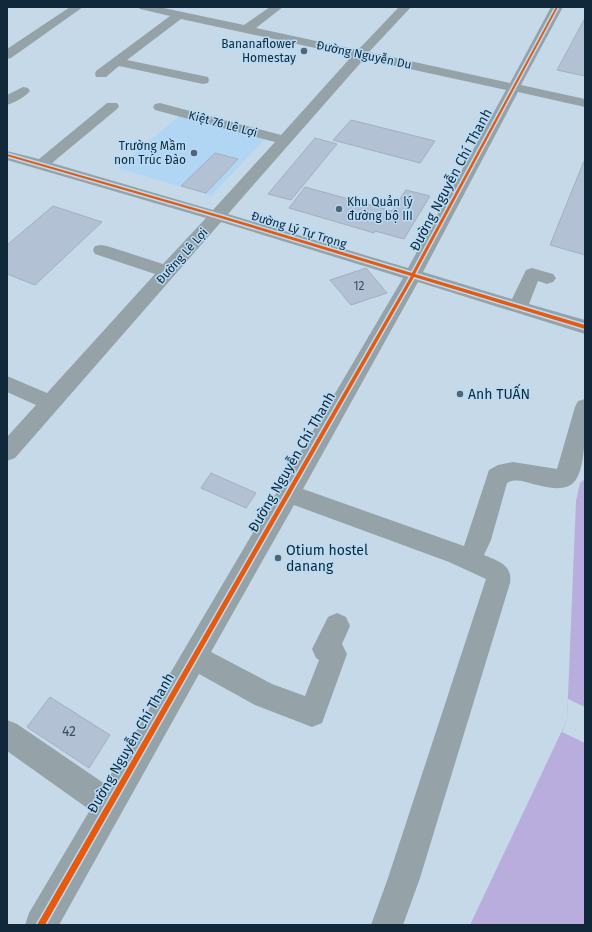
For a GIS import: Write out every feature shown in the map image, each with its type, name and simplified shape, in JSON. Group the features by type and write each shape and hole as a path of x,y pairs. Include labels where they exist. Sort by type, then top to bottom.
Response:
{"street":[{"path":"7,55 77,7"},
{"name":"Đường Nguyễn Du","path":"144,7 585,103"},
{"path":"247,30 277,7"},
{"name":"Đường Lê Lợi","path":"7,452 361,54 405,7"},
{"name":"Đường Nguyễn Chí Thanh","path":"41,925 413,275 557,7"},
{"path":"101,74 179,15"},
{"path":"116,62 203,80"},
{"path":"7,101 23,91"},
{"path":"41,165 112,106"},
{"name":"Kiệt 76 Lê Lợi","path":"160,107 285,140"},
{"name":"Đường Lý Tự Trọng","path":"7,155 218,216 585,327"},
{"path":"101,250 168,272"},
{"path":"518,307 532,274 547,278"},
{"path":"7,384 51,402"},
{"path":"470,560 479,540 497,477 506,472 520,471 554,480 562,480 567,475 585,407"},
{"path":"288,493 470,560 498,573 499,579 404,878 387,925"},
{"path":"194,657 265,696 312,713 334,654 325,649 337,626"},
{"path":"7,734 109,805"}],"shaded area":[{"name":"Trường Mầm non Trúc Đào","path":"180,115 266,138 211,196 118,168"},
{"path":"585,479 585,925 470,925 567,720 576,501 580,483"}],"pier":[{"path":"568,699 585,707 585,743 562,732 567,720"}],"building":[{"path":"585,18 585,76 557,70"},
{"path":"351,120 435,141 420,163 333,140"},
{"path":"315,138 337,144 291,200 268,194"},
{"path":"215,153 238,159 206,193 181,186"},
{"path":"585,161 585,255 550,245"},
{"name":"Khu Quản lý đường bộ III","path":"305,187 392,211 406,190 430,196 404,239 375,231 374,233 289,208"},
{"path":"53,206 102,222 35,285 7,274 7,245"},
{"path":"366,268 387,293 351,305 330,280"},
{"path":"211,473 256,493 246,508 201,488"},
{"path":"50,697 110,735 89,768 27,727"}],"cycle path":[{"path":"41,925 413,275 557,7"},
{"path":"7,155 218,216 585,327"}],"place":[{"name":"Bananaflower Homestay","path":"304,51"},
{"name":"Trường Mầm non Trúc Đào","path":"194,153"},
{"name":"Khu Quản lý đường bộ III","path":"339,209"},
{"name":"Anh TUẤN","path":"460,394"},
{"name":"Otium hostel danang","path":"278,558"}]}
